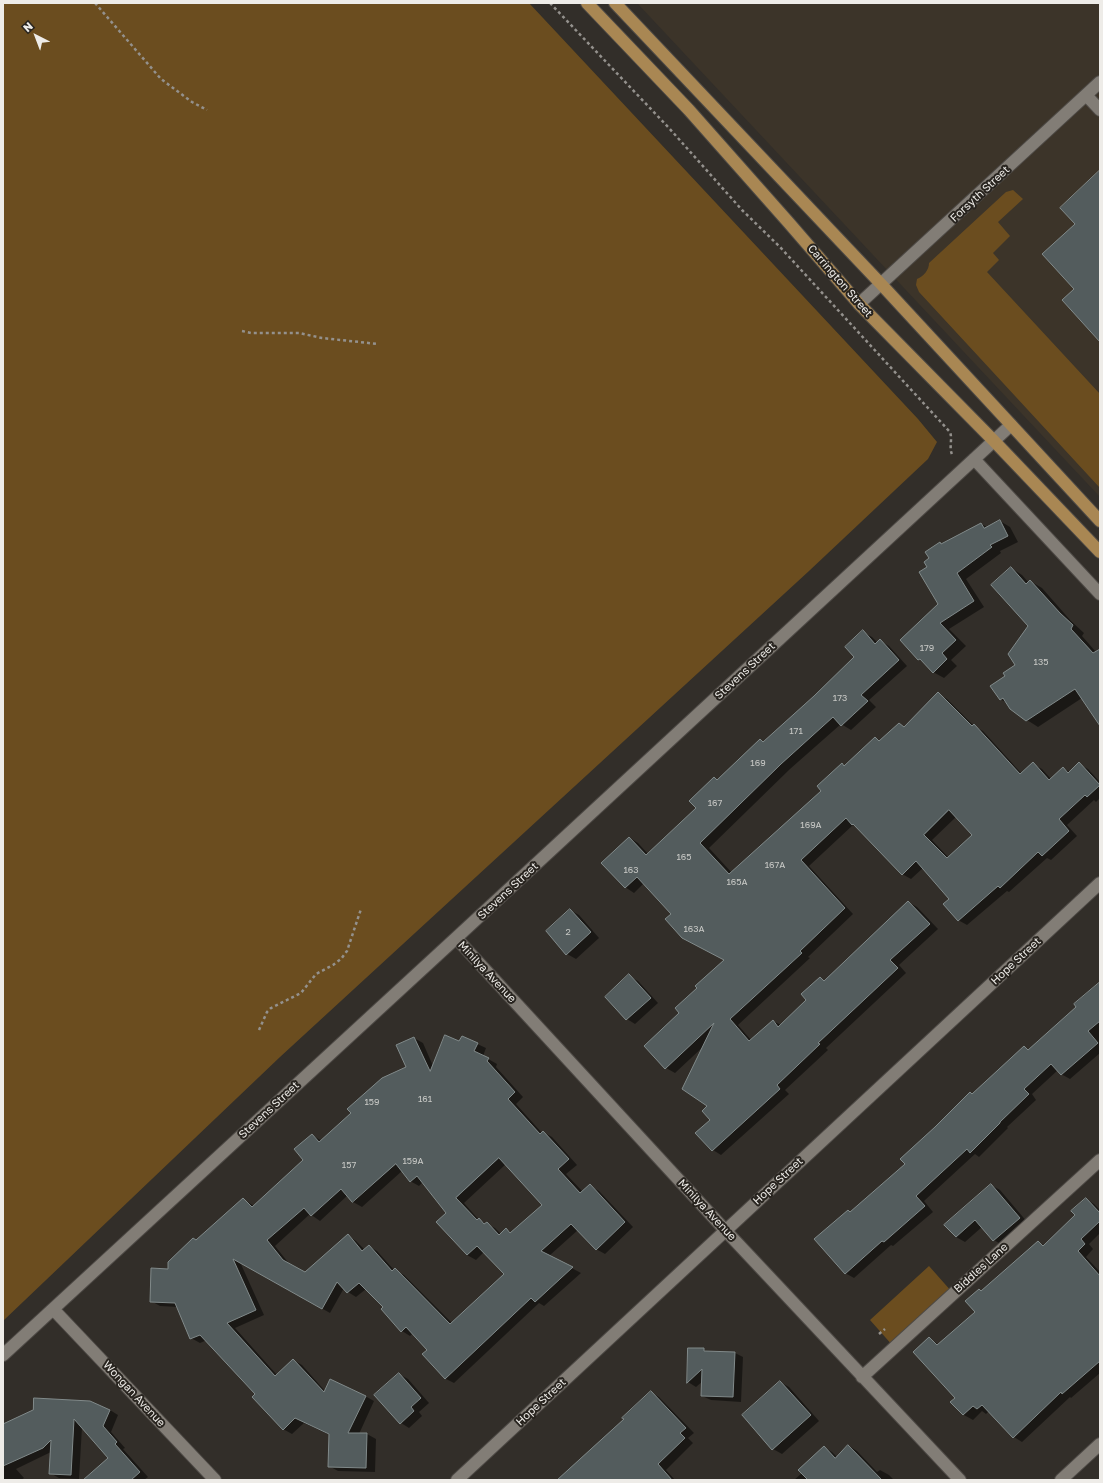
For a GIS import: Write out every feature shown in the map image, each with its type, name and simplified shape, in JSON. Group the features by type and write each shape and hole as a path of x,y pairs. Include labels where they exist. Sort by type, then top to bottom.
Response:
{"main road":[{"name":"Carrington Street","path":"588,3 689,110 858,304 994,441 1100,552"},
{"path":"615,3 881,284 1100,521"}],"street":[{"name":"Forsyth Street","path":"858,304 1100,82"},
{"path":"1086,95 1100,110"},
{"name":"Stevens Street","path":"3,1355 1011,425"},
{"path":"974,459 1100,594"},
{"name":"Hope Street","path":"457,1480 1100,883"},
{"name":"Minilya Avenue","path":"456,938 725,1230 960,1480"},
{"name":"Biddles Lane","path":"862,1377 1100,1160"},
{"name":"Wongan Avenue","path":"53,1308 215,1480"},
{"path":"1061,1480 1100,1444"}],"path":[{"path":"95,3 162,79 192,102 206,110"},
{"path":"550,3 669,128 742,210 785,252 950,432 951,454 964,468"},
{"path":"242,331 252,333 299,333 322,338 378,344"},
{"path":"259,1030 271,1008 301,993 316,974 341,959 347,950 361,909"},
{"path":"879,1334 885,1329"}],"shaded area":[{"path":"3,3 529,3 918,419 937,442 928,459 809,571 280,1057 3,1321"},
{"path":"637,3 1100,3 1100,497 1008,399"},
{"path":"1013,190 1023,199 998,222 1010,236 993,253 999,260 987,272 1100,394 1100,488 919,292 916,285 917,279 926,272 929,263 1006,192"},
{"path":"929,1266 952,1292 893,1346 870,1320"}],"building":[{"path":"1100,170 1100,342 1062,300 1074,289 1042,254 1075,224 1060,208"},
{"path":"1000,520 1008,536 990,545 992,547 957,573 974,601 940,623 956,640 942,653 947,659 933,673 920,659 918,660 900,640 938,604 919,572 927,567 924,562 929,558 925,552 940,542 941,544 981,523 984,528"},
{"path":"1011,567 1026,584 1030,580 1073,625 1071,629 1093,653 1100,649 1100,726 1075,689 1026,721 1010,709 1003,698 1000,700 990,686 1005,676 1003,673 1015,665 1008,654 1028,626 991,585"},
{"path":"863,630 875,644 880,639 899,660 861,695 868,701 841,726 833,717 781,764 700,843 729,874 821,791 817,786 842,763 844,766 875,737 879,741 899,723 904,727 938,692 972,726 974,724 1020,774 1033,762 1049,780 1063,767 1068,773 1079,762 1100,785 1087,797 1085,795 1059,819 1069,831 1042,856 1038,852 1000,888 998,886 958,921 943,904 949,899 916,861 902,875 846,818 801,860 845,908 800,951 802,953 730,1019 749,1041 773,1020 778,1027 806,1000 801,994 820,977 824,981 908,901 930,924 890,960 898,968 818,1043 820,1044 777,1085 780,1089 712,1151 695,1133 710,1120 702,1111 707,1106 682,1089 714,1023 665,1069 644,1046 679,1013 675,1008 697,988 695,986 724,960 682,938 665,919 671,914 637,877 625,888 601,863 629,837 646,855 696,808 689,801 714,777 717,780 760,739 763,742 854,657 845,647","holes":["949,810 972,835 947,858 924,835"]},
{"path":"570,909 591,932 566,955 546,931"},
{"path":"629,974 651,998 626,1020 605,997"},
{"path":"1100,982 1100,1021 1088,1031 1098,1043 1061,1075 1051,1064 1024,1089 1029,1094 970,1153 967,1149 916,1196 925,1206 845,1274 814,1239 848,1210 850,1212 905,1164 900,1159 970,1092 972,1094 1024,1046 1028,1050 1076,1007 1074,1004"},
{"path":"445,1035 459,1041 462,1036 478,1043 474,1051 489,1058 487,1061 515,1092 508,1099 540,1134 543,1131 569,1159 558,1169 580,1193 590,1184 625,1222 596,1250 571,1224 541,1251 573,1267 535,1302 531,1298 445,1379 422,1354 427,1350 406,1327 401,1332 381,1309 383,1307 359,1283 347,1293 337,1282 322,1309 233,1259 256,1310 227,1323 275,1376 293,1359 324,1392 330,1379 366,1396 348,1433 367,1433 366,1468 328,1467 329,1434 295,1418 283,1430 252,1397 255,1394 200,1335 190,1339 175,1303 150,1302 151,1268 168,1269 168,1262 193,1238 196,1240 243,1198 252,1207 303,1160 294,1149 312,1134 319,1142 351,1113 347,1109 382,1078 406,1067 396,1045 414,1037 430,1071","holes":["499,1158 542,1205 510,1233 506,1228 499,1235 487,1222 484,1224 479,1218 477,1220 456,1198","396,1164 410,1182 417,1176 446,1213 436,1222 467,1255 477,1246 504,1274 450,1324 395,1268 392,1271 369,1245 362,1251 348,1234 305,1272 283,1260 267,1240 304,1208 311,1216 341,1189 352,1202"]},
{"path":"991,1184 1020,1218 993,1241 975,1220 956,1237 944,1225"},
{"path":"1086,1198 1100,1213 1100,1221 1081,1239 1085,1244 1078,1251 1100,1276 1100,1361 1062,1394 1061,1392 1013,1438 982,1405 977,1409 973,1406 963,1415 950,1402 955,1398 913,1352 929,1337 937,1345 975,1312 965,1301 979,1289 981,1291 1038,1241 1043,1246 1075,1215 1071,1211"},
{"path":"688,1348 704,1348 704,1351 735,1352 733,1397 701,1396 702,1369 687,1383"},
{"path":"399,1373 421,1398 411,1407 414,1411 400,1424 374,1395"},
{"path":"780,1381 811,1415 772,1450 742,1415"},
{"path":"651,1391 686,1428 680,1433 685,1438 658,1464 672,1480 557,1480 624,1419 622,1418"},
{"path":"34,1398 90,1401 110,1410 103,1426 117,1442 115,1444 140,1472 131,1480 83,1480 108,1458 74,1419 71,1475 49,1474 51,1440 43,1448 3,1466 3,1424 33,1410"},
{"path":"848,1445 882,1480 808,1480 798,1470 824,1446 835,1458"}]}
